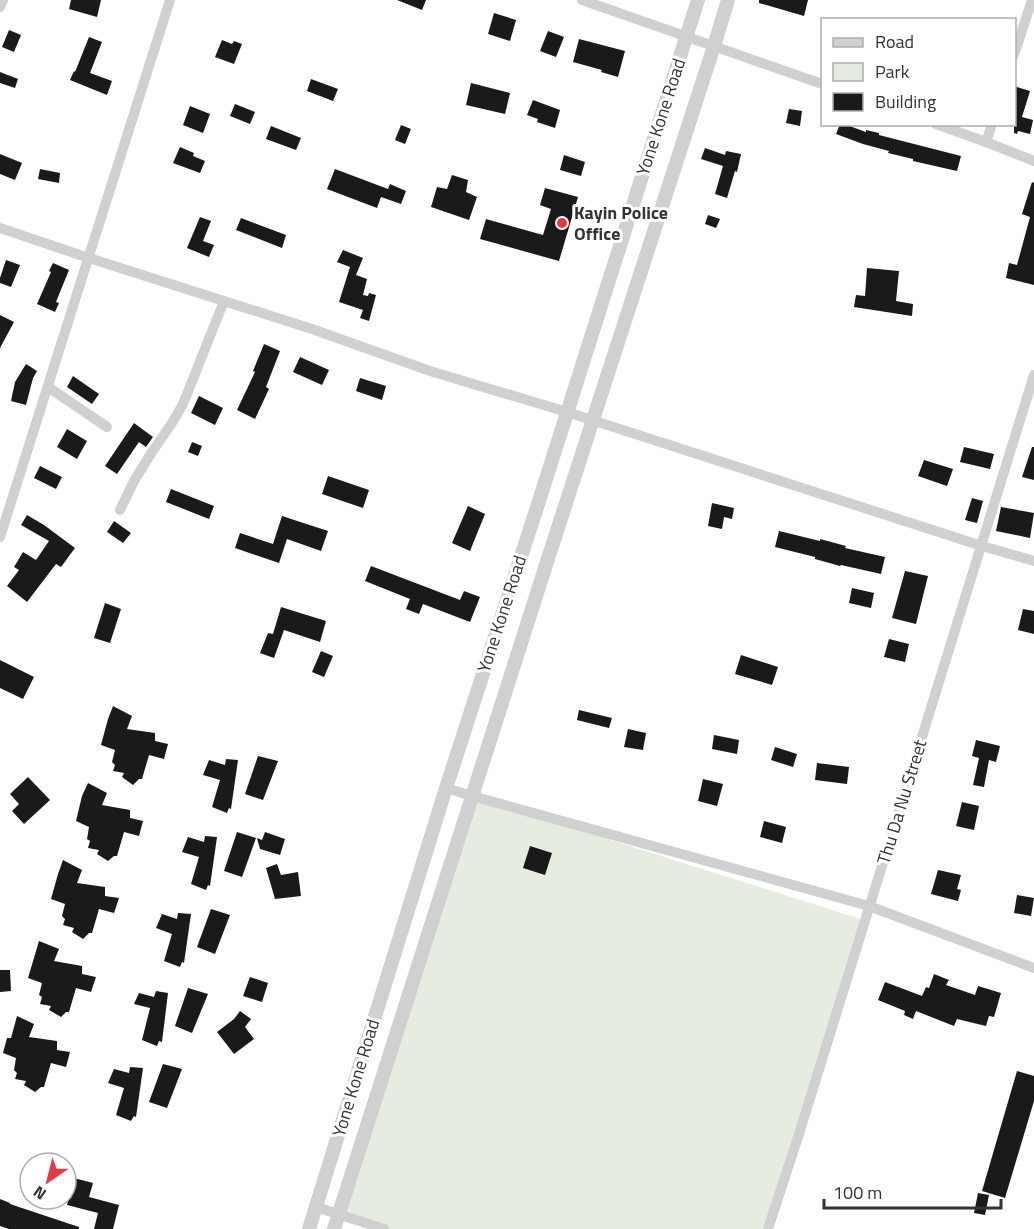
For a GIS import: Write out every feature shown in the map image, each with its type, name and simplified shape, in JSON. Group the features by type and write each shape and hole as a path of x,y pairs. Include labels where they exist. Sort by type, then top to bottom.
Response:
{"street":[{"path":"0,7 3,0"},
{"path":"0,537 170,0"},
{"path":"582,0 821,84"},
{"name":"Yone Kone Road","path":"309,1229 446,788 698,0"},
{"path":"334,1229 728,0"},
{"path":"1016,49 1032,0"},
{"path":"942,126 1034,161"},
{"path":"986,142 991,126"},
{"path":"0,228 312,329 430,371 567,412 1034,561"},
{"path":"120,510 134,481 183,404 224,301"},
{"name":"Thu Da Nu Street","path":"768,1229 1034,375"},
{"path":"48,387 107,427"},
{"path":"520,559 545,568"},
{"path":"446,788 869,906 1034,968"},
{"path":"316,1207 384,1229"}],"green space":[{"path":"472,796 867,921 768,1229 384,1229 339,1215"}],"building":[{"path":"71,0 101,0 97,17 69,9"},
{"path":"397,0 426,0 422,10"},
{"path":"759,0 808,0 804,16 759,3"},
{"path":"494,13 516,20 510,41 488,34"},
{"path":"9,30 21,35 14,52 2,47"},
{"path":"548,31 564,37 556,57 540,51"},
{"path":"89,37 102,42 90,73 112,81 107,95 70,80"},
{"path":"579,39 625,51 618,77 573,62"},
{"path":"222,40 232,44 234,41 242,44 234,64 215,57"},
{"path":"0,72 18,79 15,88 0,83"},
{"path":"311,79 338,89 333,101 307,91"},
{"path":"471,83 510,93 505,114 466,105"},
{"path":"1016,87 1030,91 1022,117 1033,120 1030,134 1018,131 1017,134 1014,133"},
{"path":"533,100 560,110 555,128 537,122 538,119 527,115"},
{"path":"235,104 255,112 250,124 230,116"},
{"path":"190,106 210,114 203,133 183,125"},
{"path":"789,109 802,111 800,126 786,123"},
{"path":"401,125 411,129 405,144 395,140"},
{"path":"271,126 301,138 296,150 266,139"},
{"path":"839,126 850,126 961,156 957,171 913,161 913,159 888,153 889,151 836,134"},
{"path":"180,147 205,161 200,173 173,163"},
{"path":"705,148 725,155 726,151 741,154 727,198 715,194 723,166 701,159"},
{"path":"0,154 22,163 15,180 0,174"},
{"path":"564,155 585,162 581,176 560,170"},
{"path":"40,169 60,173 59,183 38,179"},
{"path":"335,169 388,189 390,184 406,191 401,204 381,197 377,208 327,189"},
{"path":"452,175 468,180 466,192 477,197 469,220 431,207 437,187 447,189"},
{"path":"1032,182 1034,183 1034,285 1006,278 1009,263 1017,265 1030,217 1022,214"},
{"path":"545,188 578,197 559,261 480,239 486,219 543,235 551,209 540,205"},
{"path":"708,215 720,219 716,228 705,224"},
{"path":"200,217 211,221 203,241 214,245 209,257 187,248"},
{"path":"241,218 286,235 282,248 236,230"},
{"path":"343,250 363,258 356,275 367,279 363,295 368,296 369,293 376,295 369,321 360,318 363,310 339,302 350,267 337,262"},
{"path":"6,260 20,265 11,287 0,283"},
{"path":"53,263 69,270 56,302 59,303 55,312 37,304"},
{"path":"867,268 899,271 896,301 913,304 912,316 854,307 856,295 865,296"},
{"path":"0,315 14,322 0,348"},
{"path":"264,344 280,351 266,387 269,389 255,419 237,410 255,372 253,371"},
{"path":"300,357 329,370 322,385 293,372"},
{"path":"26,364 37,371 26,405 11,401 15,382"},
{"path":"73,376 99,394 92,404 67,387"},
{"path":"360,378 386,386 382,400 356,391"},
{"path":"199,396 223,408 215,425 191,413"},
{"path":"134,423 153,437 146,447 139,442 117,474 105,466"},
{"path":"67,429 87,441 77,459 57,447"},
{"path":"192,442 202,446 198,456 188,452"},
{"path":"964,447 994,454 990,469 960,462"},
{"path":"1032,447 1034,447 1034,480 1022,477"},
{"path":"924,460 953,469 947,486 918,476"},
{"path":"40,466 62,477 56,489 34,478"},
{"path":"328,476 369,490 363,508 322,494"},
{"path":"171,489 214,506 209,519 166,502"},
{"path":"972,498 983,501 977,523 965,520"},
{"path":"712,503 734,508 732,519 724,517 722,529 708,526"},
{"path":"468,506 485,514 470,551 452,543"},
{"path":"1001,507 1034,513 1030,538 996,531"},
{"path":"27,515 75,548 61,567 56,564 27,602 7,586 19,570 14,567 23,552 36,560 49,541 21,525"},
{"path":"282,516 328,531 321,551 287,539 279,563 235,548 240,533 273,544"},
{"path":"114,521 131,533 123,543 107,532"},
{"path":"779,531 820,541 820,539 846,546 845,548 885,557 881,574 840,566 775,547"},
{"path":"371,566 460,600 464,591 480,597 470,622 423,604 419,614 406,609 410,599 365,581"},
{"path":"905,571 928,576 916,624 892,618"},
{"path":"852,588 874,593 871,608 849,603"},
{"path":"105,603 121,609 110,643 94,638"},
{"path":"281,607 326,621 320,642 284,630 274,658 260,653 268,633 273,634"},
{"path":"1023,609 1034,611 1034,634 1018,630"},
{"path":"889,639 909,644 905,662 884,657"},
{"path":"321,651 333,656 324,677 312,672"},
{"path":"741,655 778,667 772,685 735,674"},
{"path":"0,660 34,677 23,699 0,688"},
{"path":"113,706 132,716 127,729 155,733 155,741 168,744 164,759 149,755 142,779 133,785 122,777 124,773 113,771 115,765 112,762 115,750 101,745"},
{"path":"579,710 612,718 609,728 577,720"},
{"path":"628,729 646,733 643,750 624,747"},
{"path":"714,735 739,740 737,754 712,749"},
{"path":"976,740 1000,746 996,762 989,760 984,787 973,785 979,758 972,756"},
{"path":"775,747 797,754 793,767 771,760"},
{"path":"258,756 278,761 263,800 245,794"},
{"path":"226,759 238,760 231,809 229,808 227,813 212,807 220,780 203,775 209,760 225,765"},
{"path":"817,763 849,767 847,784 815,780"},
{"path":"28,777 50,800 24,824 12,811 19,804 10,794"},
{"path":"703,779 723,784 717,806 698,801"},
{"path":"88,783 107,793 102,805 130,810 130,818 143,821 139,836 124,832 117,856 108,861 97,854 99,850 88,848 89,827 76,821 82,796"},
{"path":"962,802 979,806 974,830 956,826"},
{"path":"764,821 786,827 782,843 760,837"},
{"path":"237,832 256,838 242,877 224,871"},
{"path":"265,832 285,839 280,855 260,849 257,838 262,840"},
{"path":"205,836 217,837 210,886 208,885 206,890 191,884 199,857 182,852 188,837 204,842"},
{"path":"530,846 552,853 545,875 523,868"},
{"path":"63,860 82,870 77,883 105,887 105,896 119,898 114,913 99,909 92,933 83,939 72,932 74,928 63,925 65,919 62,916 65,904 51,899"},
{"path":"277,864 281,875 298,872 301,896 275,899 266,868"},
{"path":"938,870 961,875 957,889 961,890 958,901 931,894"},
{"path":"1017,895 1034,898 1031,916 1014,913"},
{"path":"211,909 230,915 215,954 197,947"},
{"path":"178,913 191,914 184,963 182,962 180,967 164,961 172,934 156,928 162,914 177,919"},
{"path":"39,941 59,949 54,961 82,966 82,974 96,977 91,992 76,988 69,1012 61,1017 49,1010 51,1006 40,1004 42,997 39,995 42,983 28,978"},
{"path":"0,970 10,970 11,991 0,992"},
{"path":"934,974 949,980 946,985 975,995 978,986 1001,993 994,1017 989,1016 986,1026 957,1019 954,1026 916,1011 913,1019 904,1015 905,1011 878,1000 885,982 922,996 926,987 929,988"},
{"path":"250,977 268,983 262,1002 243,996"},
{"path":"188,988 208,994 192,1033 175,1026"},
{"path":"156,991 168,993 162,1042 159,1041 157,1046 142,1040 150,1008 134,1004 139,993 154,997"},
{"path":"240,1011 251,1019 245,1027 254,1039 234,1054 217,1032 234,1019"},
{"path":"17,1016 34,1024 29,1037 57,1041 57,1050 70,1052 66,1067 51,1063 44,1087 35,1092 24,1085 26,1081 15,1079 16,1058 3,1053 7,1038 11,1038"},
{"path":"163,1064 182,1069 167,1108 149,1102"},
{"path":"130,1067 143,1068 136,1117 134,1116 131,1121 116,1115 124,1088 108,1083 114,1069 129,1073"},
{"path":"1017,1071 1034,1076 1034,1101 1005,1198 982,1191"},
{"path":"78,1179 93,1183 89,1197 119,1205 113,1229 94,1229 98,1213 78,1208"},
{"path":"978,1193 989,1195 985,1215 974,1213"},
{"path":"0,1199 18,1207 18,1211 31,1211 79,1227 79,1229 9,1229 0,1226"}],"place":[{"name":"Kayin Police Office","path":"562,223"}]}
